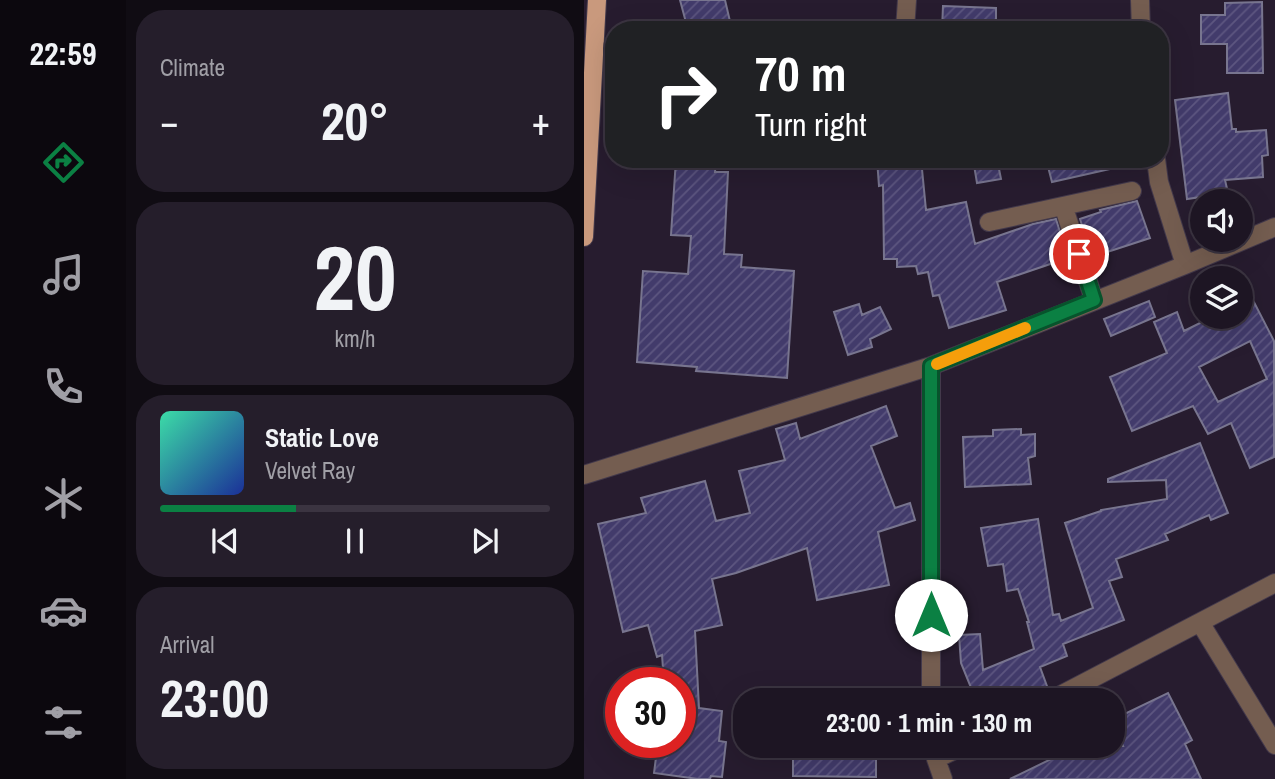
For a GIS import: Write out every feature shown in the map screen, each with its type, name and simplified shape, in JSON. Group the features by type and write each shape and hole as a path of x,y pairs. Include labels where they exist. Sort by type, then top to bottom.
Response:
{"main road":[{"path":"584,237 590,45 597,0"}],"street":[{"path":"906,21 907,0"},
{"path":"1140,0 1141,21"},
{"path":"1157,168 1159,182 1185,265"},
{"path":"989,222 1064,208 1132,191"},
{"path":"1064,208 1094,300"},
{"path":"584,475 931,366 1275,227"},
{"path":"931,366 931,688"},
{"path":"1075,688 1275,583"},
{"path":"1201,624 1275,745"},
{"path":"938,758 943,779"}],"building":[{"path":"680,0 725,0 730,21 686,21"},
{"path":"1262,2 1263,73 1227,73 1227,44 1201,44 1201,15 1225,15 1225,3"},
{"path":"943,6 996,8 996,21 942,21"},
{"path":"1228,93 1232,129 1236,129 1236,132 1266,130 1268,155 1262,156 1263,177 1225,180 1227,189 1190,189 1190,199 1187,199 1175,100"},
{"path":"675,168 715,168 715,172 728,172 724,254 742,255 741,267 794,271 787,378 696,371 697,367 637,362 643,271 688,274 691,236 671,235"},
{"path":"878,168 922,168 926,210 966,202 975,244 1056,219 1068,258 997,282 1006,310 949,328 939,295 933,296 928,272 918,274 916,266 897,267 897,259 884,259 883,185 879,186"},
{"path":"974,168 999,168 1001,179 977,183"},
{"path":"1048,168 1115,168 1052,182"},
{"path":"1137,201 1150,238 1092,257 1080,219 1101,212 1100,210"},
{"path":"1253,300 1274,341 1274,457 1250,468 1231,423 1208,434 1193,406 1132,431 1110,377 1167,353 1154,322 1177,312 1184,331 1190,328 1253,329","holes":["1250,341 1267,379 1218,402 1199,367"]},
{"path":"1149,301 1155,317 1111,336 1104,319"},
{"path":"859,304 862,315 880,307 891,329 870,339 872,347 848,355 834,312"},
{"path":"886,406 897,436 871,446 895,508 910,503 915,520 878,532 889,585 817,600 807,548 712,579 722,625 695,631 699,708 722,711 719,741 726,742 722,777 698,779 654,773 656,758 696,758 696,667 663,667 662,655 657,657 648,625 623,632 598,524 646,513 641,498 705,481 716,521 750,513 739,471 785,460 776,429 796,423 800,439"},
{"path":"1021,429 1021,435 1035,434 1035,456 1028,458 1031,484 965,487 963,437 993,436 993,430"},
{"path":"1200,443 1228,513 1211,520 1209,515 1165,534 1168,540 1116,559 1122,577 1109,581 1124,620 1063,644 1067,656 1040,667 1048,688 971,688 961,663 959,635 980,634 983,670 1034,649 1029,622 1018,589 1007,591 1003,564 988,566 981,528 1038,519 1053,615 1059,614 1061,621 1093,608 1065,523 1101,510 1167,499 1166,480 1108,482 1108,479"},
{"path":"1168,693 1192,740 1185,744 1201,779 1010,779 1053,758 1125,758 1125,714"},
{"path":"793,758 876,758 876,777 793,776"}],"slow traffic":[{"path":"937,364 1025,328"}],"route":[{"path":"931,615 931,366 1094,300 1079,254"}]}
